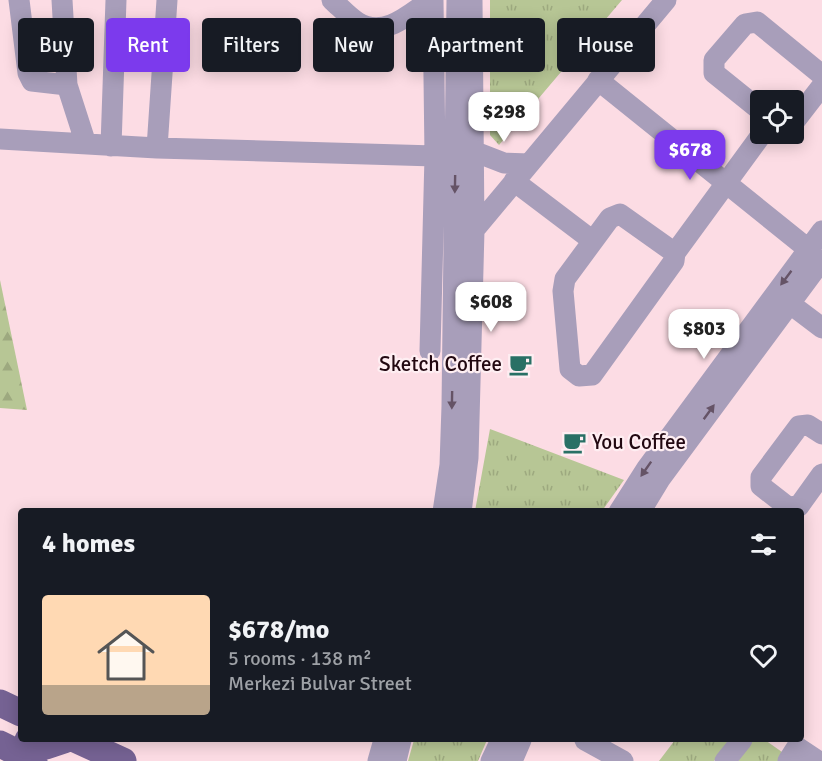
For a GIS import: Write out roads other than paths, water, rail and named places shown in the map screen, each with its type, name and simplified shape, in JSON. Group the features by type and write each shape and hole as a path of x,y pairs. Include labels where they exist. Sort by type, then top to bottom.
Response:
{"main road":[{"path":"0,703 18,712"},
{"path":"0,726 21,749 58,742"},
{"path":"81,742 123,761"}],"street":[{"path":"19,0 28,73 32,81 67,85"},
{"path":"62,0 67,85 86,144"},
{"path":"111,146 116,0"},
{"path":"157,148 167,0"},
{"path":"332,0 356,22 367,27 386,27 393,26 431,0"},
{"path":"430,351 435,156 431,0"},
{"path":"444,508 450,465 452,406 457,0"},
{"path":"462,508 469,448 474,230 472,0"},
{"path":"474,230 666,0"},
{"path":"750,102 714,73 714,60 745,24 757,22 822,75"},
{"path":"598,80 815,255"},
{"path":"804,109 822,86"},
{"path":"0,139 157,148 435,156"},
{"path":"675,253 620,214 610,218 566,279 563,291 570,369 579,376 592,375 674,261 675,253 724,183 754,144"},
{"path":"474,151 504,163 529,164"},
{"path":"514,181 593,241"},
{"path":"650,508 789,303 815,255 822,231"},
{"path":"622,508 647,468 815,255"},
{"path":"789,303 822,328"},
{"path":"822,434 808,425 799,426 760,477 761,486 788,507 799,506 822,474"},
{"path":"378,761 383,742"},
{"path":"396,761 401,742"},
{"path":"491,761 500,742"},
{"path":"512,761 520,742"},
{"path":"589,742 624,761"},
{"path":"725,761 740,742"},
{"path":"790,749 818,761"}],"place":[{"name":"Sketch Coffee","path":"520,364"},
{"name":"You Coffee","path":"574,442"}]}
